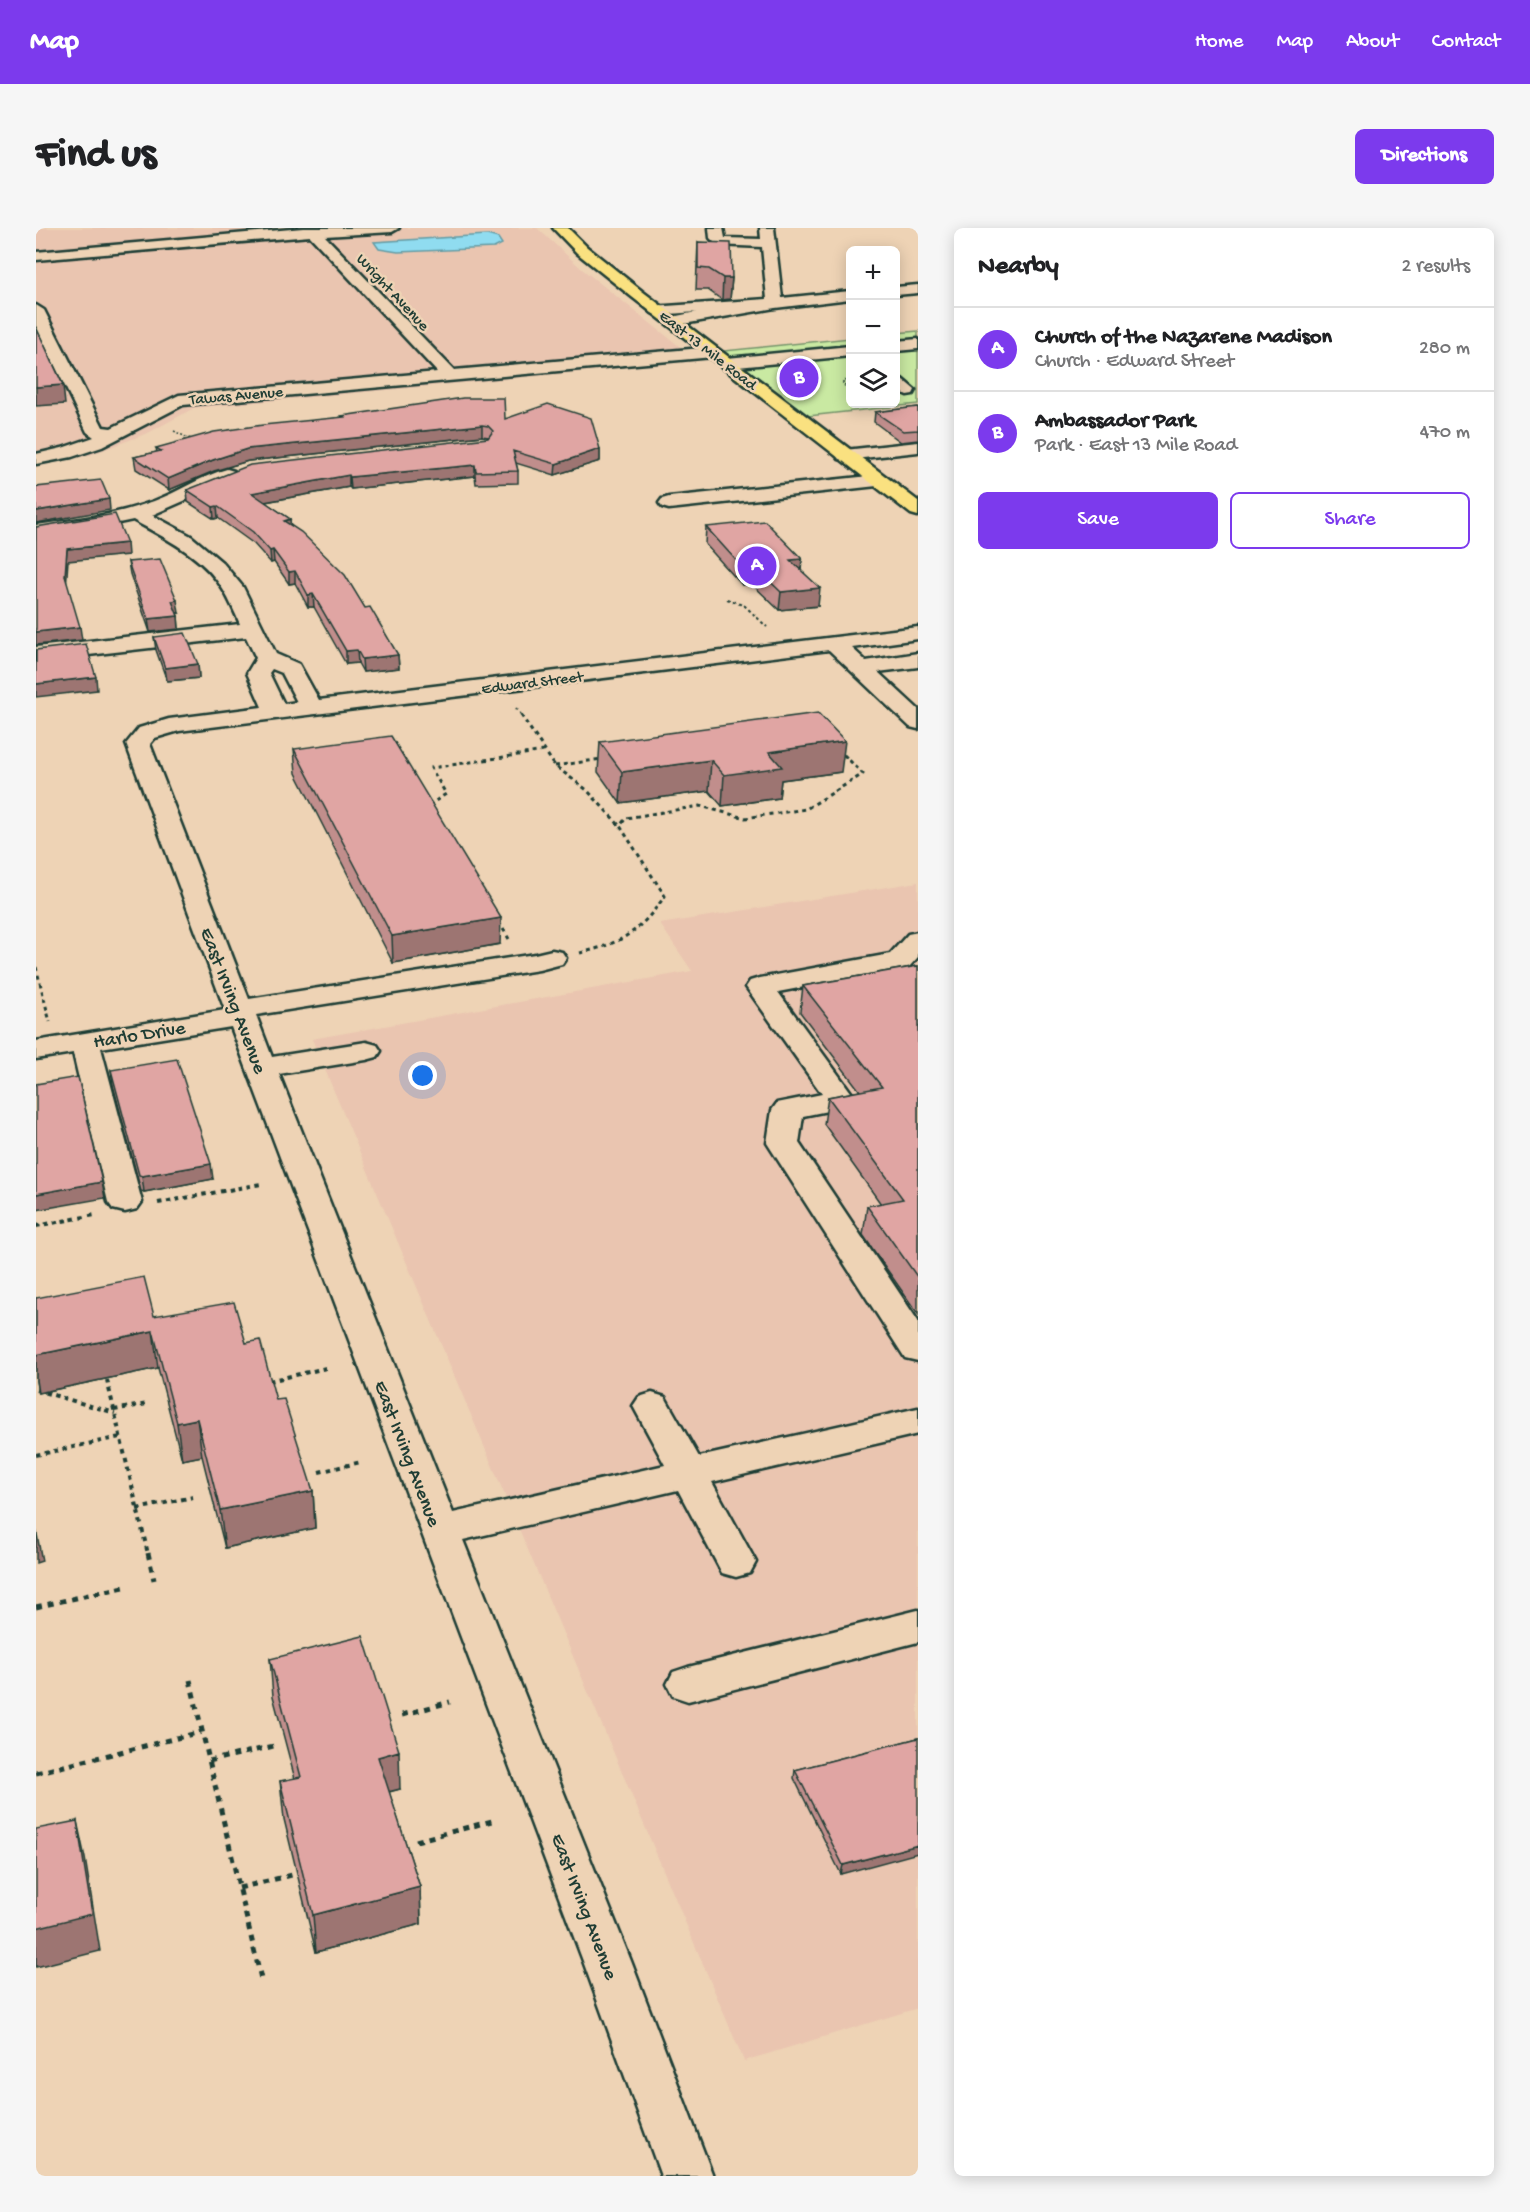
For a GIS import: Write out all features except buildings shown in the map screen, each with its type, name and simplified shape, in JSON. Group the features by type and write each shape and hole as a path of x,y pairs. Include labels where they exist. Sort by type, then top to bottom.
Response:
{"main road":[{"name":"East 13 Mile Road","path":"560,228 582,250 657,310 918,510"}],"street":[{"path":"36,256 339,228"},
{"path":"312,230 339,233 392,228"},
{"path":"716,228 717,238 722,242 768,236 775,303"},
{"name":"Wright Avenue","path":"312,230 448,374"},
{"path":"900,291 918,289"},
{"path":"657,310 775,303 846,295"},
{"path":"672,321 775,303"},
{"path":"36,310 96,432"},
{"path":"900,346 918,344"},
{"name":"Tawas Avenue","path":"36,459 82,448 115,434 179,400 707,348"},
{"path":"727,363 846,351"},
{"path":"66,435 96,432 115,434"},
{"path":"851,460 918,447"},
{"path":"851,460 918,457"},
{"path":"36,531 137,514 167,503 222,477 248,469"},
{"path":"669,503 879,481"},
{"path":"137,514 184,540 216,567 233,587 267,658 291,669 312,708"},
{"path":"36,654 255,630"},
{"name":"Edward Street","path":"147,733 177,724 918,633"},
{"path":"835,644 918,722"},
{"path":"267,658 258,673 277,713"},
{"path":"862,668 918,660"},
{"name":"East Irving Avenue","path":"147,733 141,739 138,748 607,1961 687,2176"},
{"path":"918,940 899,961 760,987 841,1099 788,1110 783,1143 918,1349"},
{"name":"Harlo Drive","path":"43,1038 85,1042 552,958"},
{"path":"85,1042 125,1202"},
{"path":"261,1068 366,1051"},
{"path":"652,1406 736,1562"},
{"path":"439,1531 918,1420"},
{"path":"688,1684 918,1626"}],"path":[{"path":"169,429 198,443"},
{"path":"727,599 745,606 753,613"},
{"path":"515,706 555,766 587,790 620,826 665,896 651,916 630,938 599,949 552,958"},
{"path":"620,826 626,818 700,806 745,818 806,809 863,774 835,745"},
{"path":"434,814 428,804 446,794 431,768 544,751"},
{"path":"555,766 613,758"},
{"path":"499,921 510,940"},
{"path":"36,967 43,1038"},
{"path":"269,1381 326,1368"},
{"path":"107,1380 154,1580"},
{"path":"36,1390 114,1412 147,1404"},
{"path":"36,1455 120,1437"},
{"path":"319,1472 361,1462"},
{"path":"137,1509 193,1497"},
{"path":"36,1607 124,1587"},
{"path":"189,1680 262,1983"},
{"path":"402,1715 450,1702"},
{"path":"36,1773 201,1732"},
{"path":"209,1761 278,1745"},
{"path":"416,1841 492,1821"},
{"path":"239,1888 292,1875"}],"shaded area":[{"path":"36,228 537,228 582,269 698,361 194,408 148,433 90,455 36,467"},
{"path":"918,882 918,2008 744,2061 312,1039 692,971 660,924"}],"green space":[{"path":"918,331 918,404 900,406 900,333"},
{"path":"846,338 846,408 881,408 799,417 714,352"}],"water":[{"path":"487,235 498,238 502,244 494,248 398,252 379,249 374,242"}],"place":[{"name":"Ambassador Park","path":"799,378"},
{"name":"Church of the Nazarene Madison","path":"757,566"}]}
